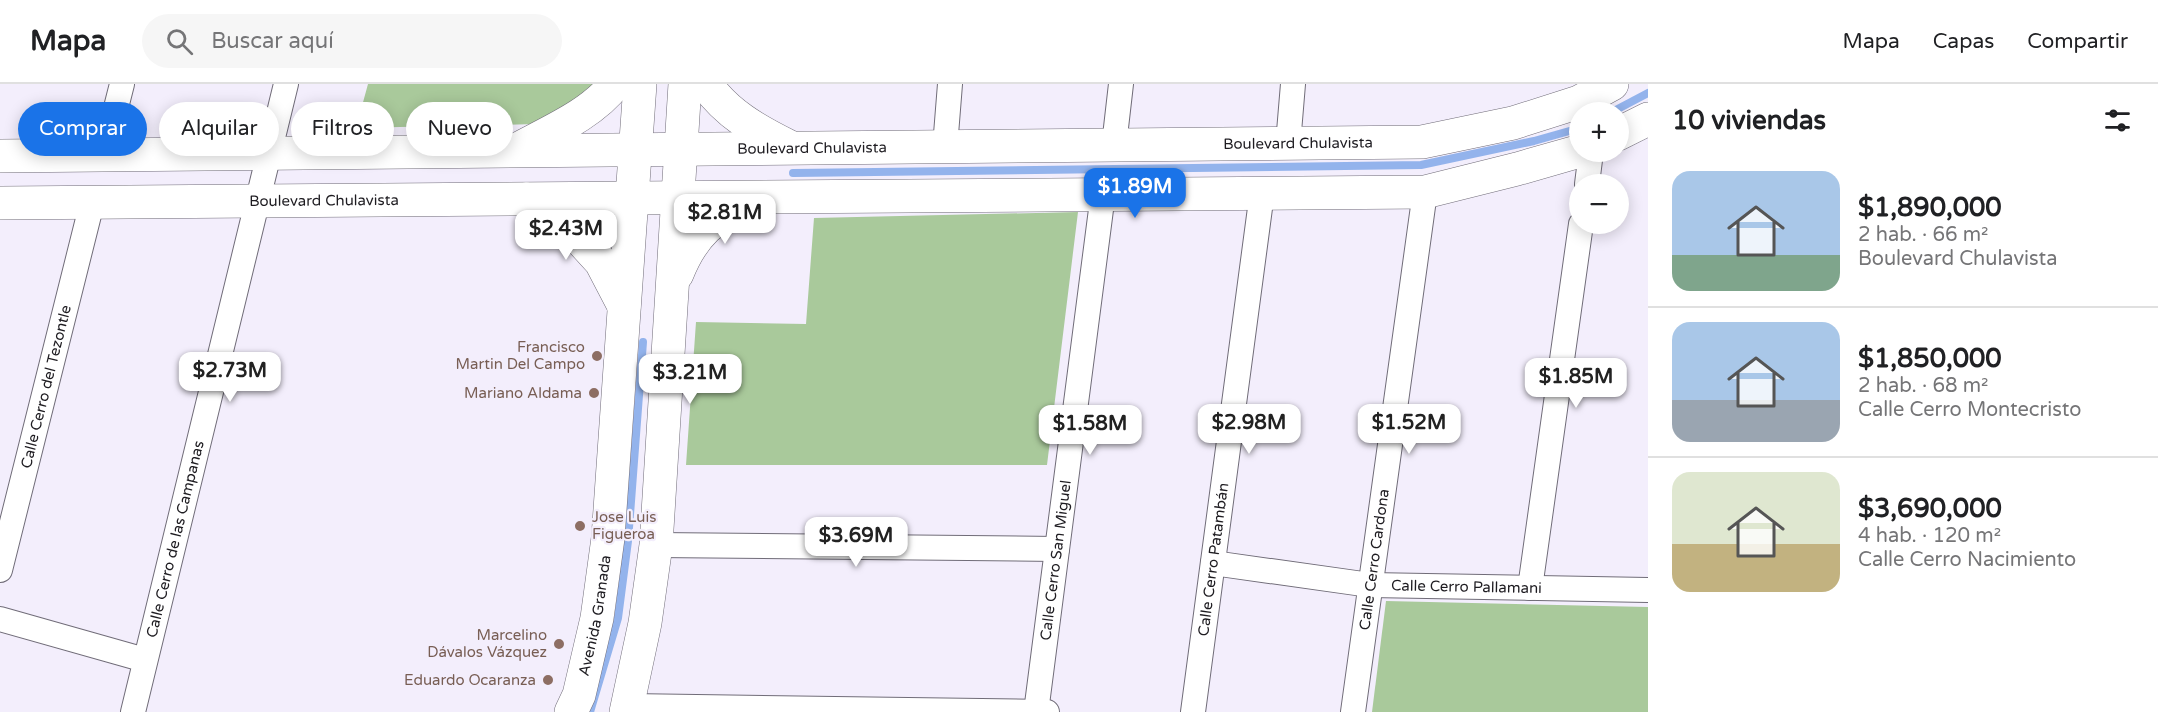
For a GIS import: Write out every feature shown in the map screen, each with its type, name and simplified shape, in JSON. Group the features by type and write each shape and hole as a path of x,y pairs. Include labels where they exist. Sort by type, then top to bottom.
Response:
{"main road":[{"path":"514,151 580,114 608,93 615,84"},
{"name":"Avenida Granada","path":"571,712 579,695 597,618 608,538 639,84"},
{"path":"627,709 645,623 656,544 685,84"},
{"path":"706,84 715,96 751,127 793,148"},
{"name":"Boulevard Chulavista","path":"279,153 1422,142 1513,123 1579,102 1612,84"},
{"path":"1629,128 1648,119"},
{"name":"Boulevard Chulavista","path":"0,203 1425,192 1569,153"},
{"name":"Boulevard Chulavista","path":"0,156 18,156"},
{"path":"673,284 686,252 708,226 736,207 769,197"},
{"path":"526,199 568,226 588,247 601,262 624,306"}],"street":[{"path":"117,102 122,84"},
{"name":"Calle Cerro de las Campanas","path":"279,112 286,84"},
{"path":"945,147 950,84"},
{"path":"1114,145 1121,84"},
{"path":"1288,144 1293,84"},
{"name":"Calle Cerro de las Campanas","path":"133,712 268,156"},
{"name":"Calle Cerro Cardona","path":"1353,712 1425,192"},
{"name":"Calle Cerro Patambán","path":"1193,712 1263,193"},
{"name":"Calle Cerro San Miguel","path":"1036,712 1103,194"},
{"name":"Calle Cerro del Tezontle","path":"0,570 92,203"},
{"path":"1530,588 1580,234"},
{"path":"656,544 1057,549"},
{"name":"Calle Cerro Pallamani","path":"1213,563 1370,585 1648,590"},
{"path":"0,619 145,660"},
{"path":"627,709 1047,712"}],"green space":[{"path":"368,84 600,84 537,124 513,125 513,102 406,102 406,127 394,127 394,102 363,102"},
{"path":"1078,212 1047,465 686,465 696,322 806,324 814,218"},
{"path":"1386,601 1648,607 1648,712 1372,712"}],"waterway":[{"path":"1629,103 1648,93"},
{"path":"793,173 1421,165 1534,141 1569,131"},
{"path":"590,712 618,618 628,541 643,342"}],"place":[{"name":"Francisco Martin Del Campo","path":"597,356"},
{"name":"Mariano Aldama","path":"594,393"},
{"name":"Jose Luis Figueroa","path":"580,526"},
{"name":"Marcelino Dávalos Vázquez","path":"559,644"},
{"name":"Eduardo Ocaranza","path":"548,680"}]}
